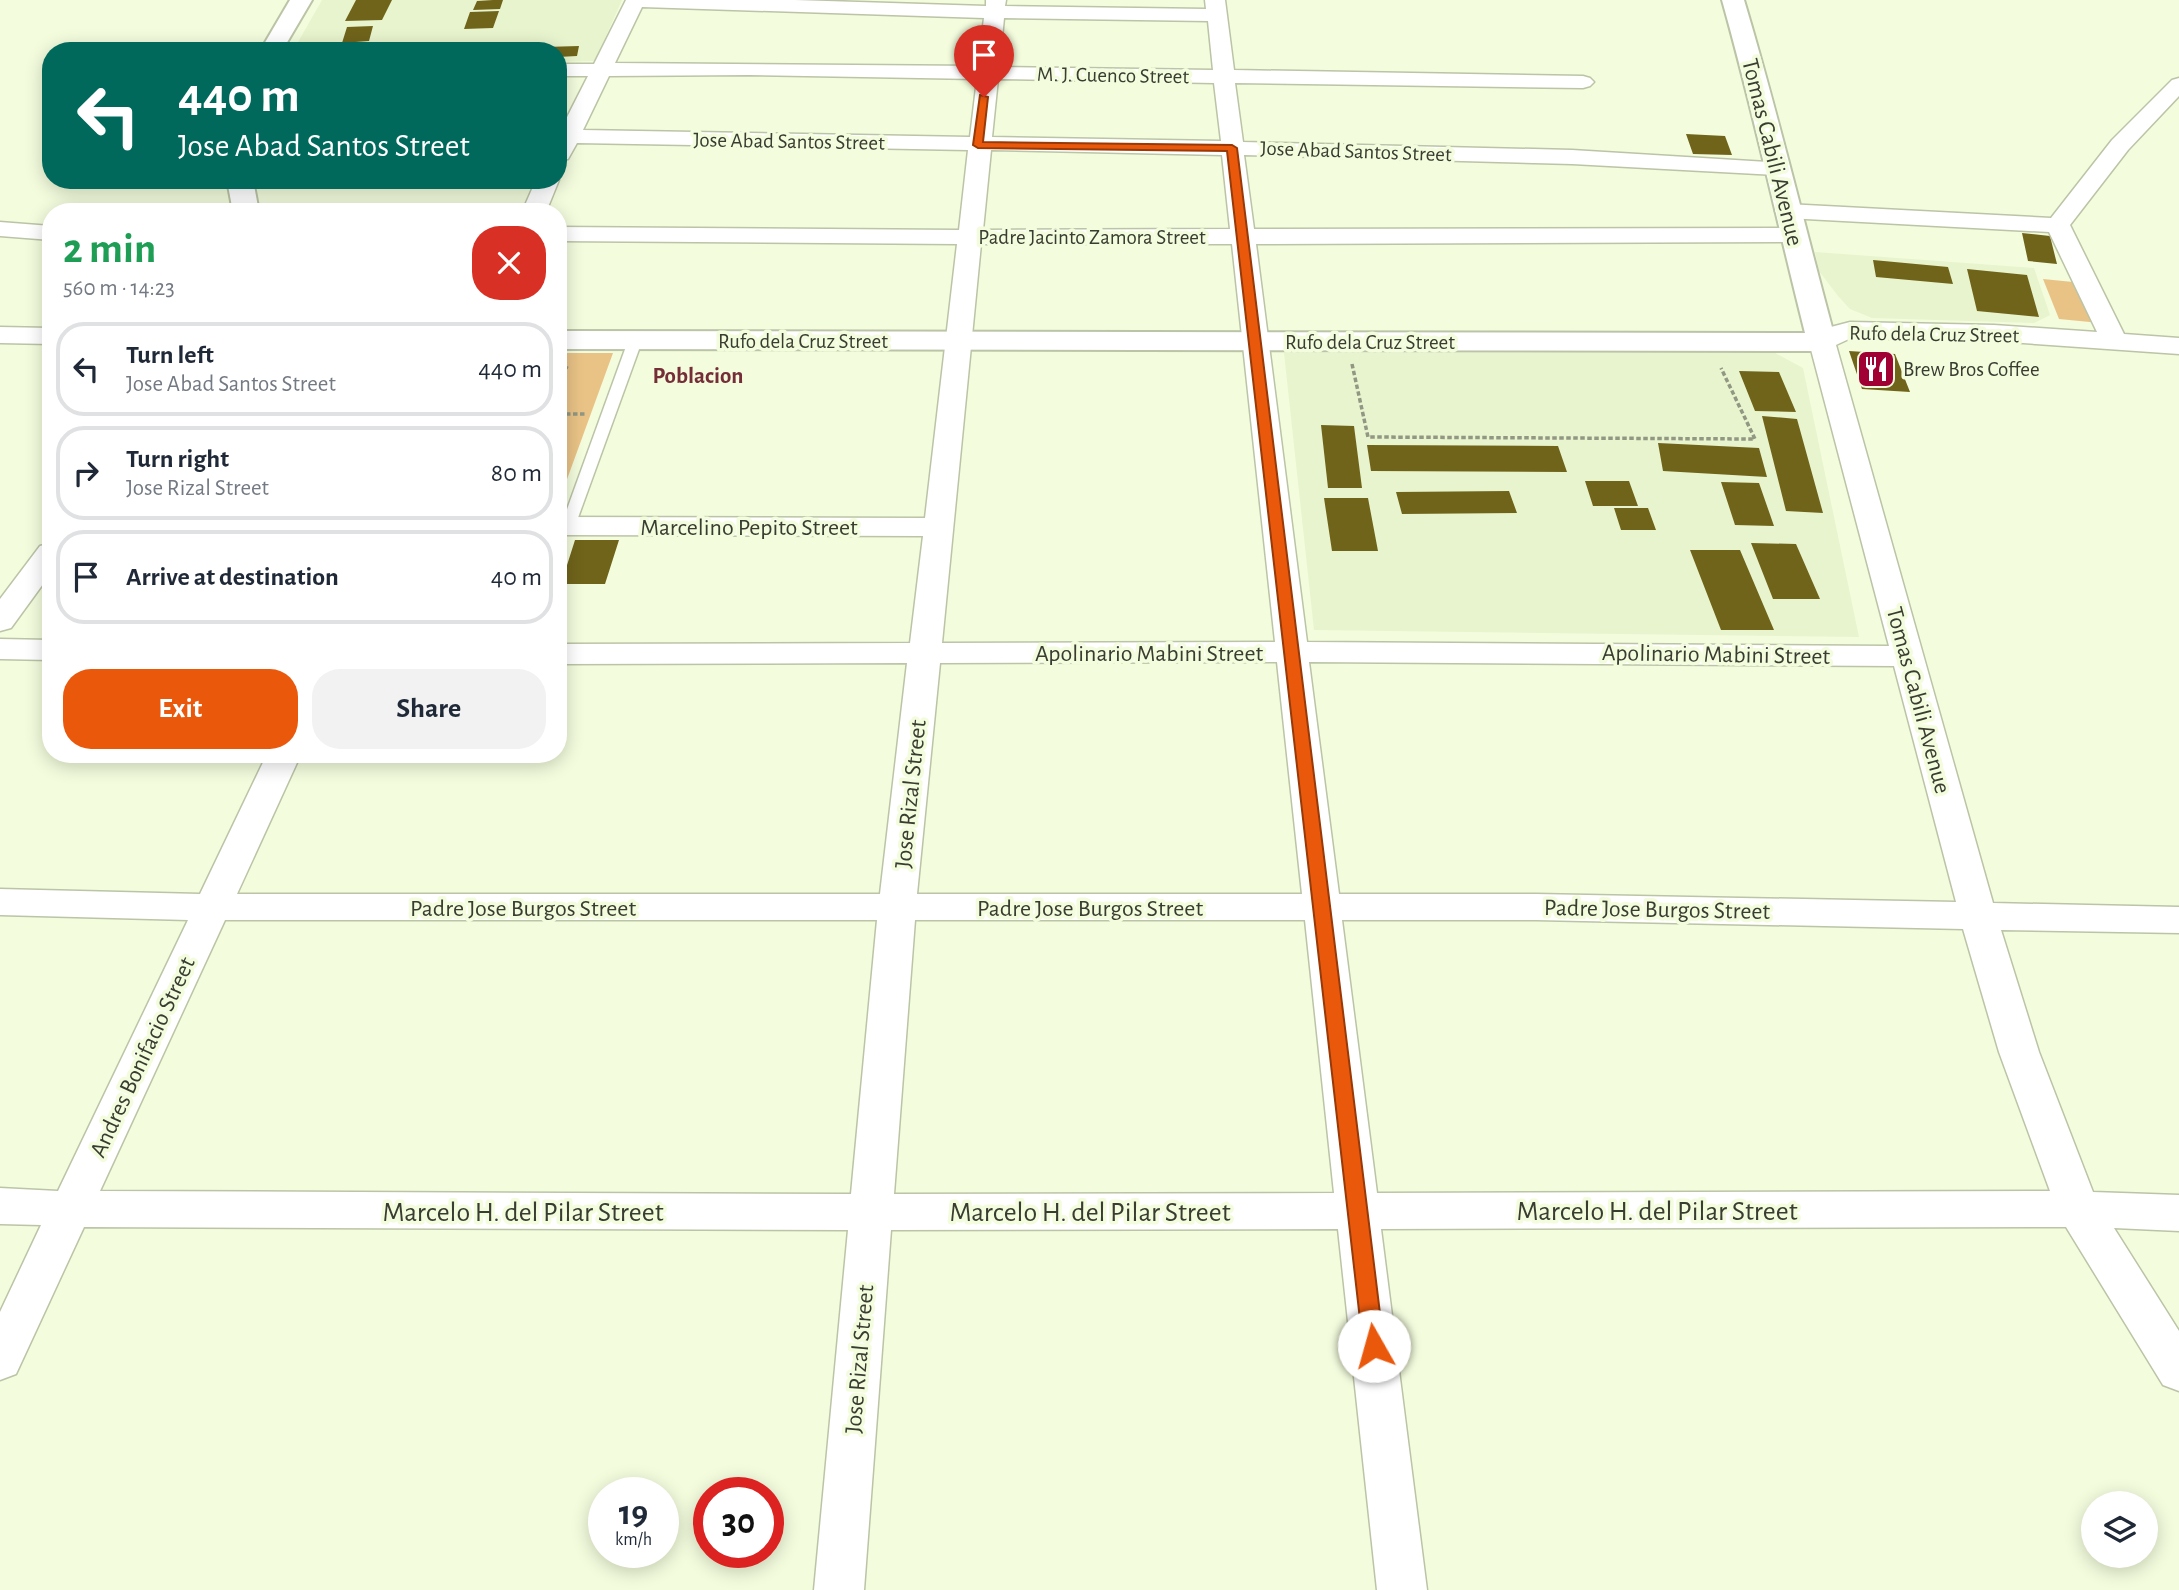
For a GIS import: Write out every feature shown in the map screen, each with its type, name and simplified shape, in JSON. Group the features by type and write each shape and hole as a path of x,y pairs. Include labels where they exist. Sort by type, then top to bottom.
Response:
{"street":[{"path":"276,42 301,0"},
{"path":"567,129 604,68 636,0 1216,8 1402,1590"},
{"name":"Tomas Cabili Avenue","path":"1733,0 1907,656 1978,915 2020,1052 2078,1209 2179,1371"},
{"name":"Jose Rizal Street","path":"839,1590 897,908 995,6"},
{"name":"M. J. Cuenco Street","path":"567,70 1583,82"},
{"path":"2114,340 2058,225 2120,145 2179,84"},
{"name":"Jose Abad Santos Street","path":"567,136 1232,148 1640,160 1776,168"},
{"name":"Padre Jacinto Zamora Street","path":"567,234 1242,237 1790,223 2058,225"},
{"path":"0,229 42,232"},
{"name":"Rufo dela Cruz Street","path":"567,340 1822,342 1850,330 1994,334 2179,345"},
{"path":"0,335 42,336"},
{"name":"Marcelino Pepito Street","path":"567,526 939,527"},
{"path":"0,621 42,564"},
{"path":"0,649 42,650"},
{"name":"Apolinario Mabini Street","path":"567,654 1293,652 1907,656"},
{"name":"Andres Bonifacio Street","path":"0,1360 281,763"},
{"name":"Padre Jose Burgos Street","path":"0,902 211,907 1536,907 2179,920"},
{"name":"Marcelo H. del Pilar Street","path":"0,1206 73,1209 871,1212 2078,1209 2179,1213"}],"lane":[{"path":"567,516 635,341"}],"path":[{"path":"1347,342 1368,437 1755,439 1709,342"}],"shaded area":[{"path":"322,0 622,0 595,61 567,62 567,42 298,42"},
{"path":"1815,252 2034,268 2050,315 2034,323 1872,318 1850,309 1838,296 1819,271"},
{"path":"2043,279 2083,283 2100,323 2059,319"},
{"path":"567,353 613,353 567,479"},
{"path":"1284,353 1775,353 1803,368 1859,637 1314,630"}],"building":[{"path":"356,0 392,0 382,20 345,21"},
{"path":"503,0 500,9 473,10 477,1"},
{"path":"499,11 493,28 464,29 470,12"},
{"path":"373,26 369,41 342,42 347,27"},
{"path":"567,46 579,46 577,56 567,57"},
{"path":"1686,134 1725,136 1732,155 1693,154"},
{"path":"2022,233 2050,236 2057,264 2028,261"},
{"path":"1873,260 1948,267 1953,284 1876,277"},
{"path":"1967,269 2027,275 2039,317 1977,311"},
{"path":"1849,351 1895,354 1910,392 1862,389"},
{"path":"1739,371 1779,372 1796,412 1755,411"},
{"path":"1762,416 1797,419 1823,513 1786,511"},
{"path":"1321,425 1354,426 1362,488 1328,488"},
{"path":"1658,443 1759,448 1767,477 1663,471"},
{"path":"1367,445 1558,446 1567,472 1371,471"},
{"path":"1585,481 1629,481 1638,506 1593,506"},
{"path":"1721,482 1759,483 1774,526 1735,525"},
{"path":"1509,491 1517,513 1402,514 1396,492"},
{"path":"1324,498 1368,498 1378,551 1332,551"},
{"path":"1614,508 1648,508 1656,530 1621,530"},
{"path":"575,540 619,540 605,584 567,584 567,565"},
{"path":"1751,543 1796,544 1820,599 1773,599"},
{"path":"1690,550 1740,550 1774,630 1721,630"}],"place":[{"name":"Brew Bros Coffee","path":"1876,369"}],"district":[{"name":"Poblacion","path":"698,375"}],"route":[{"path":"984,97 978,145 1232,148 1374,1346"}]}
